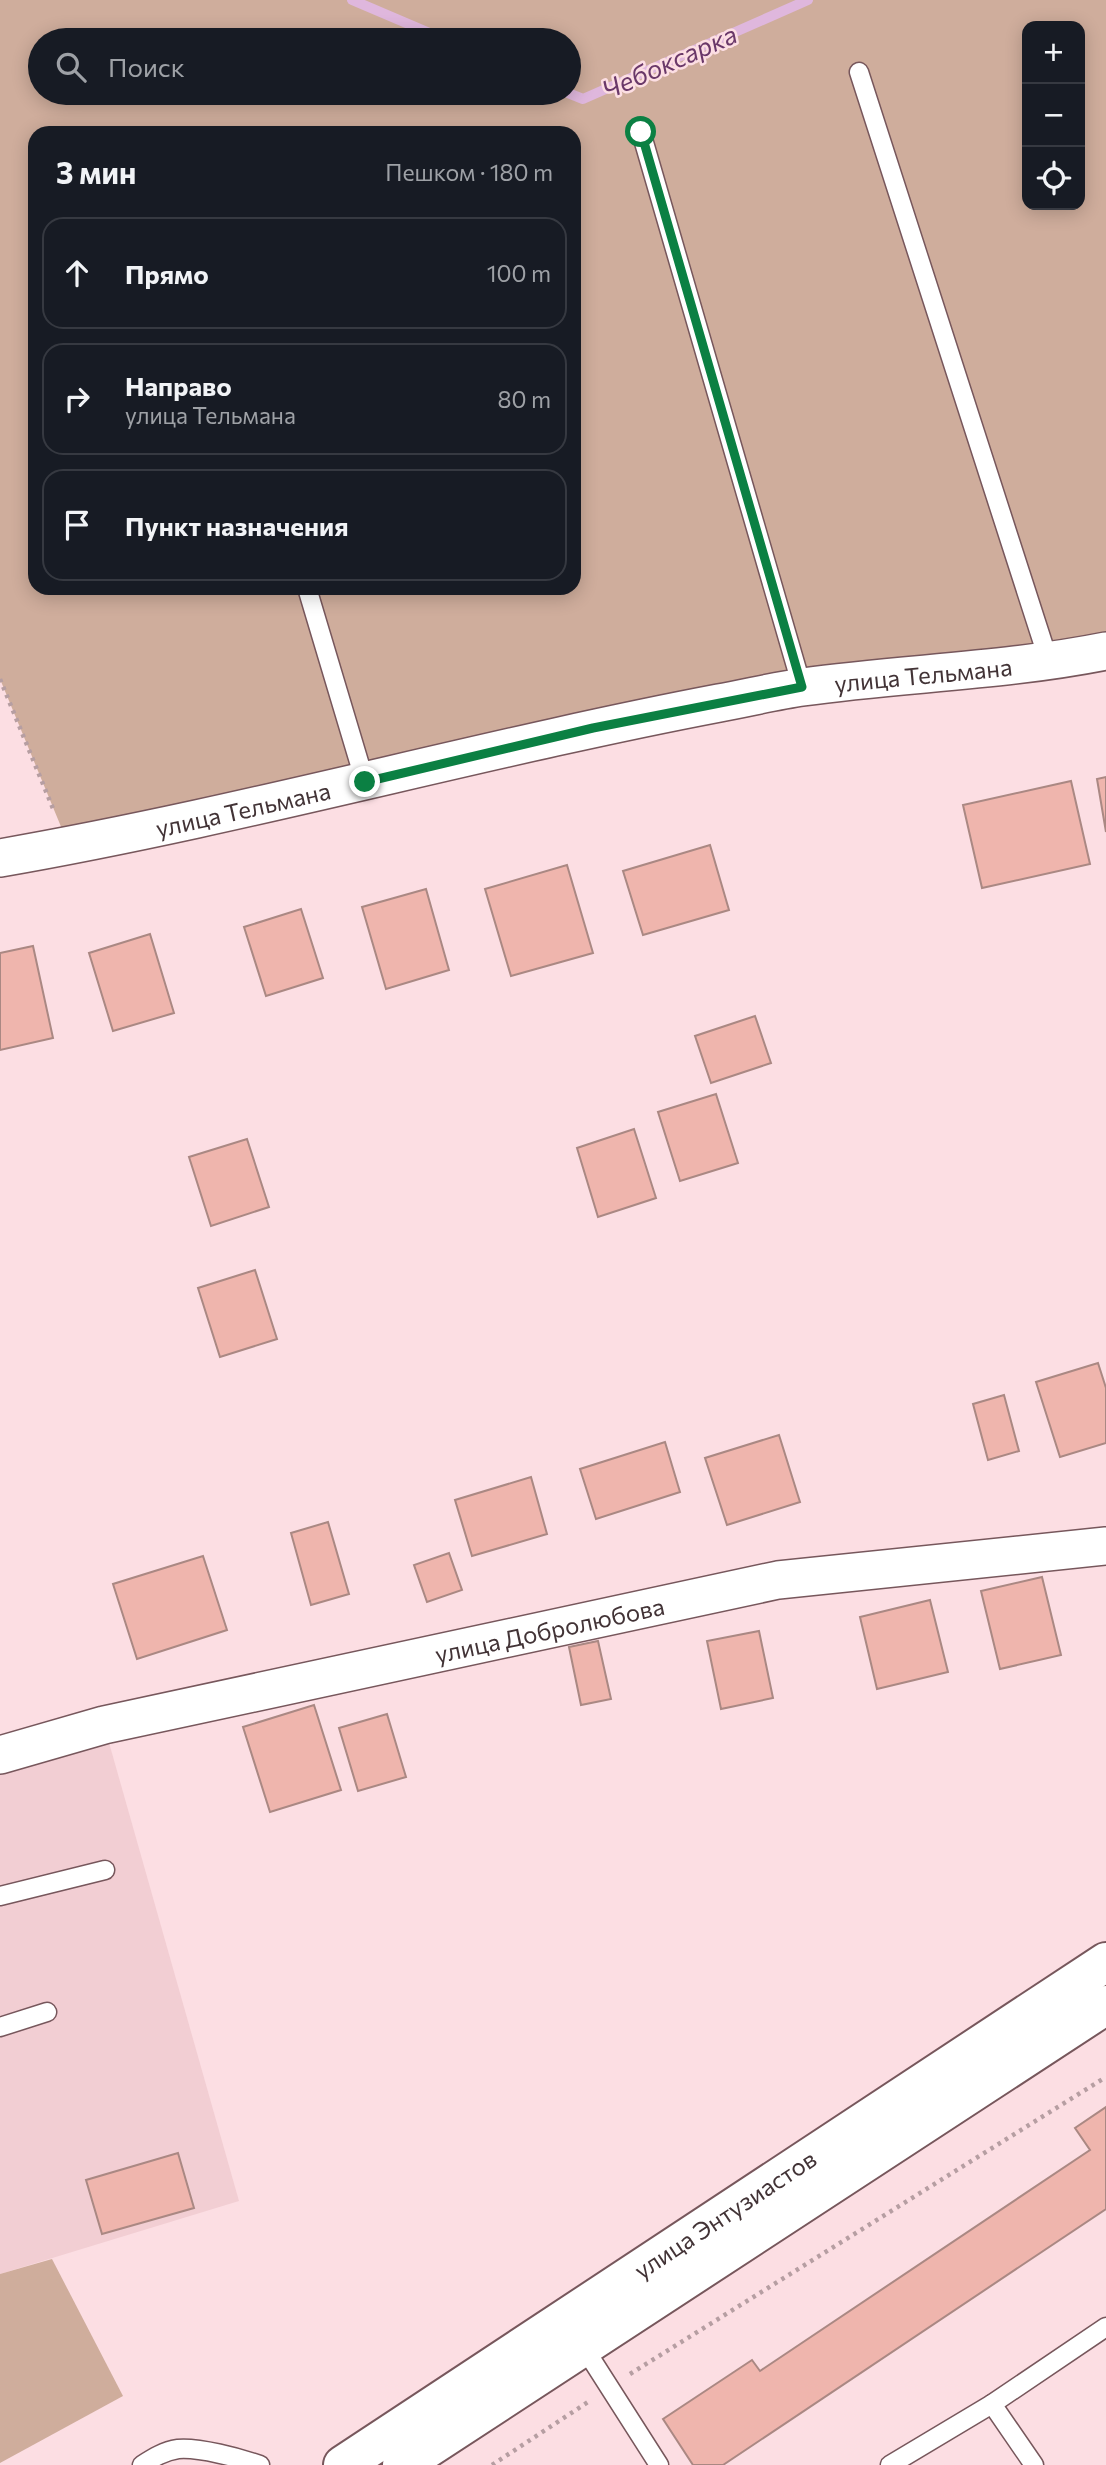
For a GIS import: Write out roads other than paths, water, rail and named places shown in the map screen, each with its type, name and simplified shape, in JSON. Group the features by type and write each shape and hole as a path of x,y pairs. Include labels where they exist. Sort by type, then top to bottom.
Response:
{"main road":[{"name":"улица Энтузиастов","path":"402,2465 574,2333 1106,1962"},
{"name":"улица Энтузиастов","path":"343,2465 574,2333 1106,2005"}],"street":[{"name":"улица Тельмана","path":"0,858 69,846 365,782 593,728 802,687 1049,662 1106,651"},
{"name":"улица Добролюбова","path":"0,1755 104,1725 778,1580 1106,1546"}],"lane":[{"path":"859,72 1049,662"},
{"path":"641,132 802,687"},
{"path":"309,595 365,782"},
{"path":"0,1896 105,1870"},
{"path":"0,2027 47,2012"},
{"path":"890,2465 992,2404 1106,2327"},
{"path":"574,2333 659,2465"},
{"path":"992,2404 1034,2465"},
{"path":"142,2465 156,2455 178,2449 201,2451 260,2465"}],"waterway":[{"name":"Чебоксарка","path":"352,0 418,28"},
{"name":"Чебоксарка","path":"581,98 808,0"}]}
